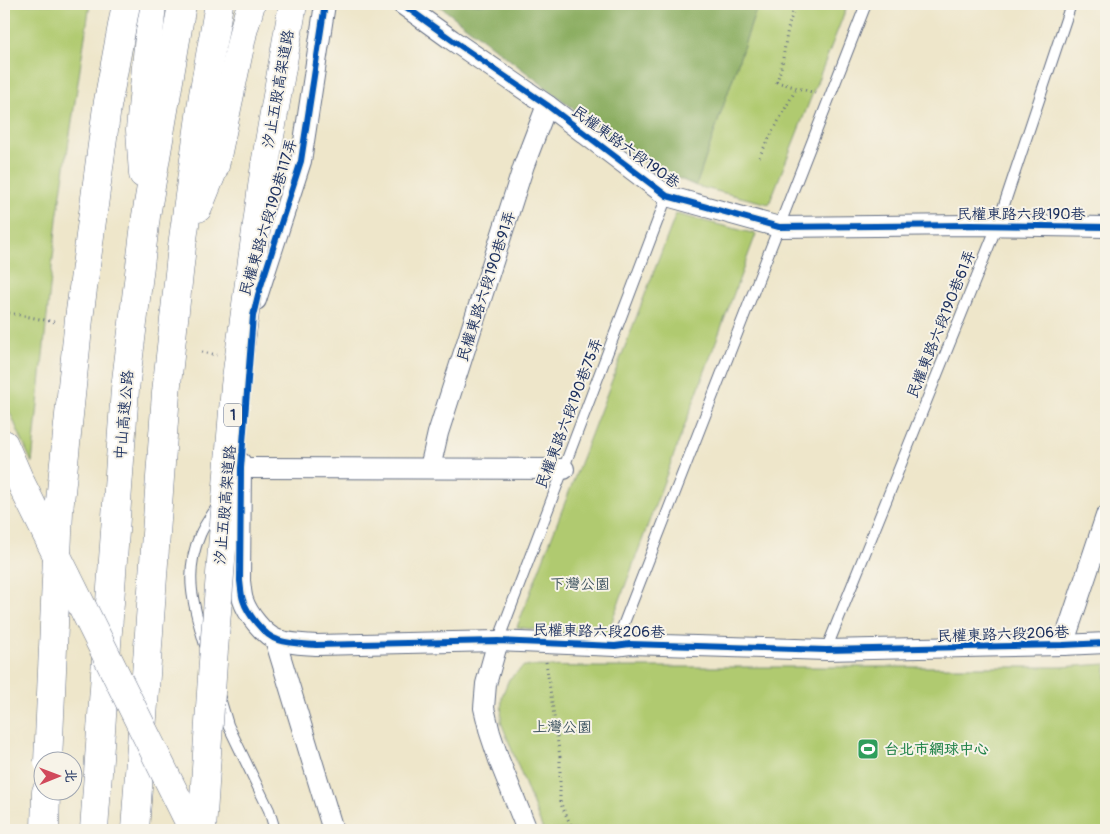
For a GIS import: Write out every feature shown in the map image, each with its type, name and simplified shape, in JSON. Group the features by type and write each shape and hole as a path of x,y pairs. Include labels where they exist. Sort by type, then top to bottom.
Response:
{"highway":[{"path":"48,752 59,511 79,319 108,107 126,4"},
{"path":"146,216 140,130 152,4"},
{"name":"中山高速公路","path":"94,830 125,389 146,216 182,4"},
{"path":"136,830 166,393 182,246 203,95 219,4"},
{"path":"182,246 215,166 243,32 251,4"},
{"name":"汐止五股高架道路","path":"202,830 235,386 265,165 293,4"},
{"path":"4,444 20,481 193,830"},
{"path":"45,830 46,802"}],"street":[{"name":"民權東路六段190巷117弄","path":"240,468 255,305 301,161 325,4"},
{"name":"民權東路六段190巷","path":"402,4 547,105 668,196 779,227 1106,227"},
{"name":"民權東路六段190巷91弄","path":"430,468 438,433 518,184 547,105"},
{"path":"333,830 275,639 265,632 251,616 242,599 240,581 240,468 564,469"},
{"path":"1063,645 1106,516"},
{"name":"民權東路六段206巷","path":"275,639 316,645 498,641 615,646 630,644 826,650 1063,645 1106,642"},
{"path":"498,641 486,684 484,708 490,733 522,829"}],"lane":[{"path":"615,646 866,4"},
{"name":"民權東路六段190巷61弄","path":"826,650 997,226 1071,4"},
{"name":"民權東路六段190巷75弄","path":"498,641 668,196"},
{"path":"240,468 200,535 192,560 191,587 196,614 228,725 269,810 275,830"}],"path":[{"path":"797,4 787,34 777,82 830,98"},
{"path":"759,157 797,87"},
{"path":"4,312 58,323"},
{"path":"543,642 560,757 560,802 573,830"}],"green space":[{"path":"4,4 90,4 57,219 32,463 4,399"},
{"path":"437,4 758,4 696,186 646,164"},
{"path":"758,4 848,4 769,204 696,186"},
{"name":"下灣公園","path":"676,214 756,234 605,640 517,627"},
{"name":"台北市網球中心","path":"1106,664 1106,830 543,830 501,722 502,696 509,679 524,666 1061,667"}],"cycle path":[{"path":"325,4 301,161 253,316 241,468 240,581 245,605 252,617 267,634 283,641 316,645 498,641 615,646 630,644 826,650 1106,643"},
{"path":"402,4 547,105 667,196 779,227 971,225 1106,227"}],"place":[{"name":"台北市網球中心","path":"868,749"}],"park label":[{"name":"上灣公園","path":"562,727"}]}
